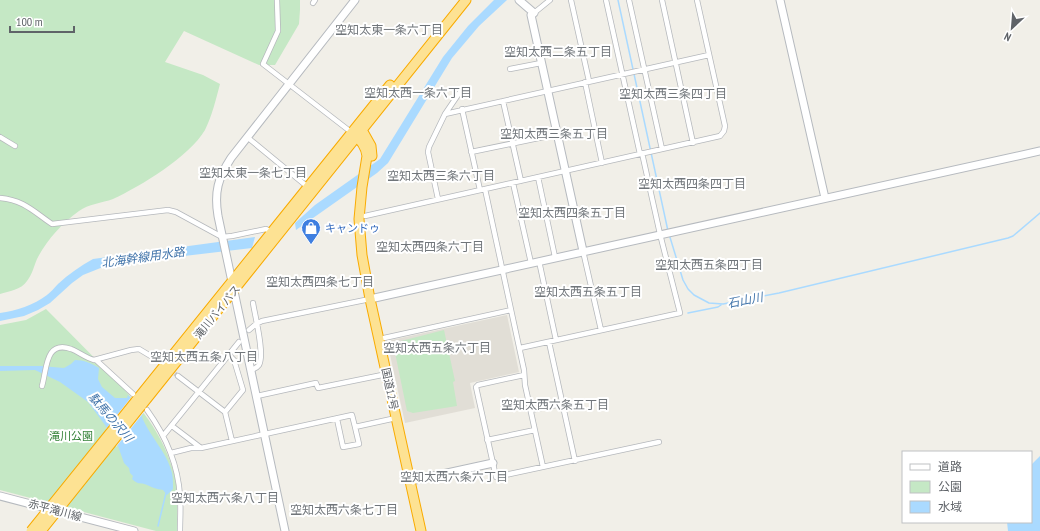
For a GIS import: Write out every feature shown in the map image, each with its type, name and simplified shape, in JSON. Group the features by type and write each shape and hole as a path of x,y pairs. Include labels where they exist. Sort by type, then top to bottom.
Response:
{"highway":[{"path":"357,133 459,0"},
{"path":"357,133 466,0"},
{"name":"国道12号","path":"357,133 371,146 372,154 369,161 359,219 362,255 421,531"},
{"name":"滝川バイパス","path":"41,531 139,403 357,133"},
{"name":"国道12号","path":"365,186 366,254 372,298 384,338 426,531"},
{"name":"滝川バイパス","path":"233,286 272,232 311,189"},
{"name":"滝川バイパス","path":"31,531 139,403"}],"street":[{"path":"277,0 278,31 263,64 357,133"},
{"path":"285,531 222,238 216,203 218,183 223,170 247,137 355,0"},
{"path":"519,0 534,13"},
{"path":"550,0 531,15 601,330"},
{"path":"571,0 602,163"},
{"path":"520,348 680,313 606,0"},
{"path":"629,0 662,149"},
{"path":"662,0 693,143"},
{"path":"365,216 720,136 724,131 725,126 697,0"},
{"path":"780,0 825,198"},
{"path":"445,114 709,55"},
{"path":"510,69 541,63"},
{"path":"438,199 428,146 445,114 460,92"},
{"path":"504,100 521,181"},
{"path":"462,109 471,152 503,269 543,467"},
{"path":"471,152 558,134"},
{"path":"0,137 15,146"},
{"path":"247,137 311,189"},
{"path":"249,330 262,321 1040,151"},
{"path":"538,177 555,258"},
{"path":"513,183 531,263"},
{"path":"0,198 17,201 34,210 52,224 168,210 176,212 222,238 266,229 272,232"},
{"path":"539,261 556,340"},
{"path":"251,370 255,369 259,365 260,359 260,343 253,303"},
{"path":"384,338 511,310"},
{"path":"163,436 239,342"},
{"path":"549,342 575,461"},
{"path":"42,386 49,355 54,349 69,349 90,359 96,360 139,349 154,358"},
{"path":"225,412 243,390 234,360 229,355"},
{"path":"96,360 139,403 163,436 177,477 180,496 180,531"},
{"path":"257,396 316,384 318,388 387,374"},
{"path":"524,375 478,385 476,387 496,477 659,442"},
{"path":"178,376 198,393 225,412 232,441"},
{"path":"531,410 562,404"},
{"path":"170,453 192,448 200,448 265,434 337,419 352,416 359,444 343,447 337,419"},
{"path":"355,427 396,418"},
{"path":"172,426 200,448"},
{"path":"487,440 535,430"},
{"path":"415,480 493,463"},
{"name":"赤平滝川線","path":"0,496 134,531"}],"shaded area":[{"path":"507,315 519,372 470,383 475,408 405,423 387,341"}],"green space":[{"path":"0,0 300,0 300,10 299,24 275,65 259,65 184,31 165,62 203,75 220,84 212,113 205,130 188,150 164,170 137,187 113,199 87,207 73,216 55,233 45,246 37,259 30,276 24,284 15,290 0,294"},
{"name":"滝川公園","path":"46,309 125,390 153,426 167,452 176,482 177,531 156,531 0,490 0,325 26,320"},
{"path":"444,330 455,381 453,382 457,406 413,413 407,411 393,343"}],"water":[{"path":"494,0 507,0 479,26 452,58 388,163 377,173 296,230 295,223 315,205 380,159 443,57 468,26"},
{"name":"北海幹線用水路","path":"255,237 252,248 108,265 83,275 50,303 38,310 24,316 0,321 0,313 31,305 42,299 70,274 93,259"},
{"path":"75,360 87,362 99,368 98,379 102,387 115,398 127,398 128,395 143,413 142,417 145,424 170,465 173,479 173,489 167,495 163,490 139,483 132,479 133,476 130,473 129,468 124,463 118,446 88,402 60,382 35,370 0,371 0,366 41,366 64,368"},
{"path":"1040,456 1040,531 1008,531 1007,523 1032,523 1032,464"}],"pier":[{"path":"132,396 145,411 116,447 106,429"}],"waterway":[{"name":"石山川","path":"618,0 668,231"},
{"name":"石山川","path":"669,234 683,280 688,289 694,295 709,303 723,304 779,293 1008,238 1013,236 1040,213"},
{"path":"688,313 718,307 721,305"},
{"name":"駄馬の沢川","path":"158,526 166,493"}],"tunnel":[{"path":"154,358 178,376"}],"place":[{"name":"キャンドゥ","path":"311,245"}],"district":[{"name":"空知太東一条六丁目","path":"389,29"},
{"name":"空知太西二条五丁目","path":"558,51"},
{"name":"空知太西一条六丁目","path":"418,92"},
{"name":"空知太西三条四丁目","path":"673,93"},
{"name":"空知太西三条五丁目","path":"554,133"},
{"name":"空知太東一条七丁目","path":"253,172"},
{"name":"空知太西三条六丁目","path":"441,175"},
{"name":"空知太西四条四丁目","path":"692,183"},
{"name":"空知太西四条五丁目","path":"572,212"},
{"name":"空知太西四条六丁目","path":"430,246"},
{"name":"空知太西五条四丁目","path":"709,264"},
{"name":"空知太西四条七丁目","path":"320,281"},
{"name":"空知太西五条五丁目","path":"588,291"},
{"name":"空知太西五条六丁目","path":"437,347"},
{"name":"空知太西五条八丁目","path":"204,356"},
{"name":"空知太西六条五丁目","path":"555,404"},
{"name":"空知太西六条六丁目","path":"454,476"},
{"name":"空知太西六条八丁目","path":"225,497"},
{"name":"空知太西六条七丁目","path":"344,509"}]}
